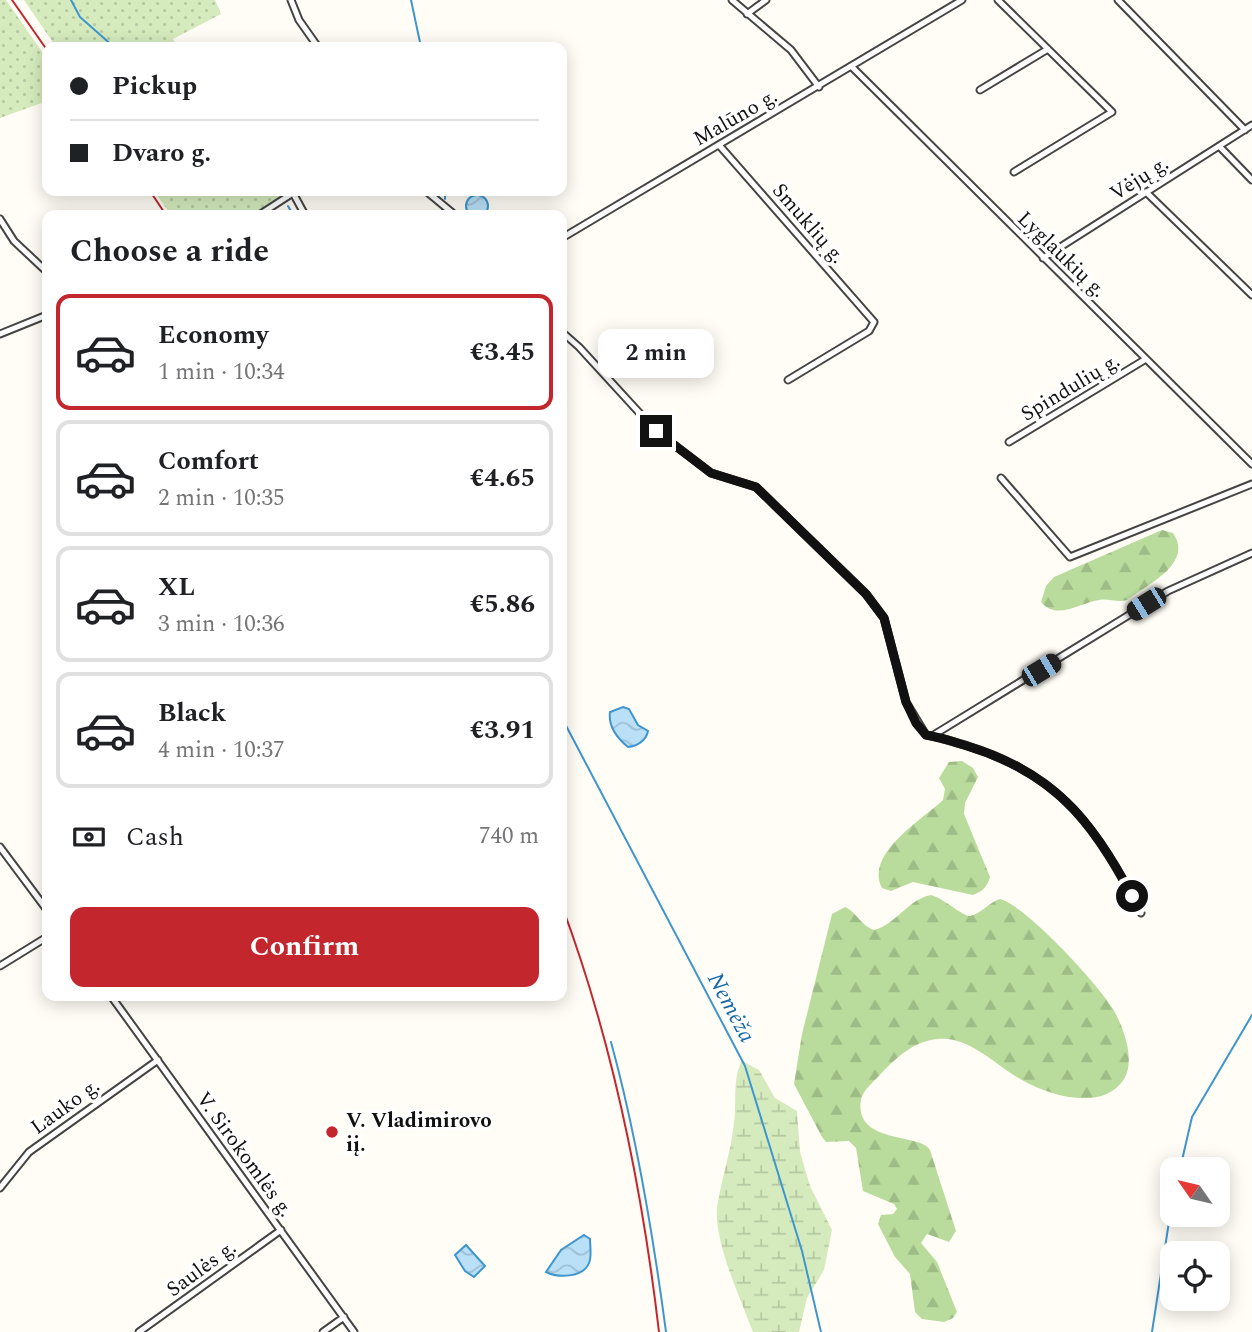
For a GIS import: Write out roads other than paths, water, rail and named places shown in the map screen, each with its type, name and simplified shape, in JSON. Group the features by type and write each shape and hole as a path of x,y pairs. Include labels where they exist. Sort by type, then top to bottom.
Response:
{"street":[{"path":"291,0 299,20 314,42"},
{"path":"732,0 791,50 819,86"},
{"path":"747,13 766,0"},
{"name":"Malūno g.","path":"567,235 962,0"},
{"path":"998,0 1112,112 1014,172"},
{"path":"1118,0 1245,130"},
{"path":"980,90 1048,49"},
{"name":"Lyglaukių g.","path":"851,66 1252,464"},
{"name":"Vėjų g.","path":"1043,258 1252,125"},
{"name":"Smuklių g.","path":"719,145 874,322 869,331 788,380"},
{"path":"1220,147 1252,180"},
{"path":"1146,192 1252,295"},
{"path":"267,210 289,196"},
{"path":"432,196 449,210"},
{"path":"0,219 14,241 42,266"},
{"path":"0,334 42,317"},
{"path":"567,336 656,431 711,473 756,487 856,584 884,618 906,702 920,730 1005,759 1040,778 1072,808 1092,834 1123,879 1141,913"},
{"name":"Spindulių g.","path":"1009,442 1146,359"},
{"path":"1002,478 1070,557 1252,484"},
{"path":"932,736 1168,591 1252,553"},
{"path":"0,847 42,903"},
{"path":"0,966 42,940"},
{"name":"V. Sirokomlės g.","path":"115,1001 354,1332"},
{"name":"Lauko g.","path":"0,1188 29,1152 158,1060"},
{"name":"Saulės g.","path":"139,1332 281,1230"},
{"path":"323,1332 344,1318"}],"water":[{"path":"473,196 481,196 487,202 487,210 467,210 467,202"},
{"path":"623,707 629,709 638,725 648,731 638,744 628,747 614,732 610,723 610,712"},
{"path":"584,1235 590,1239 590,1258 586,1268 570,1275 546,1272 561,1250"},
{"path":"466,1245 485,1266 474,1277 465,1271 455,1255"}],"waterway":[{"name":"Nemėža","path":"71,0 80,17 108,42"},
{"path":"411,0 420,42"},
{"name":"Nemėža","path":"288,206 290,210"},
{"name":"Nemėža","path":"567,728 745,1066 802,1251 821,1332"},
{"path":"1183,1157 1192,1117 1252,1015"},
{"path":"611,1042 643,1186 666,1332"},
{"path":"1152,1332 1168,1227"}],"railway":[{"path":"12,0 42,43"},
{"path":"153,196 163,210"},
{"path":"567,920 596,1010 623,1116 644,1224 659,1332"}],"place":[{"name":"V. Vladimirovo iį.","path":"332,1132"}]}
